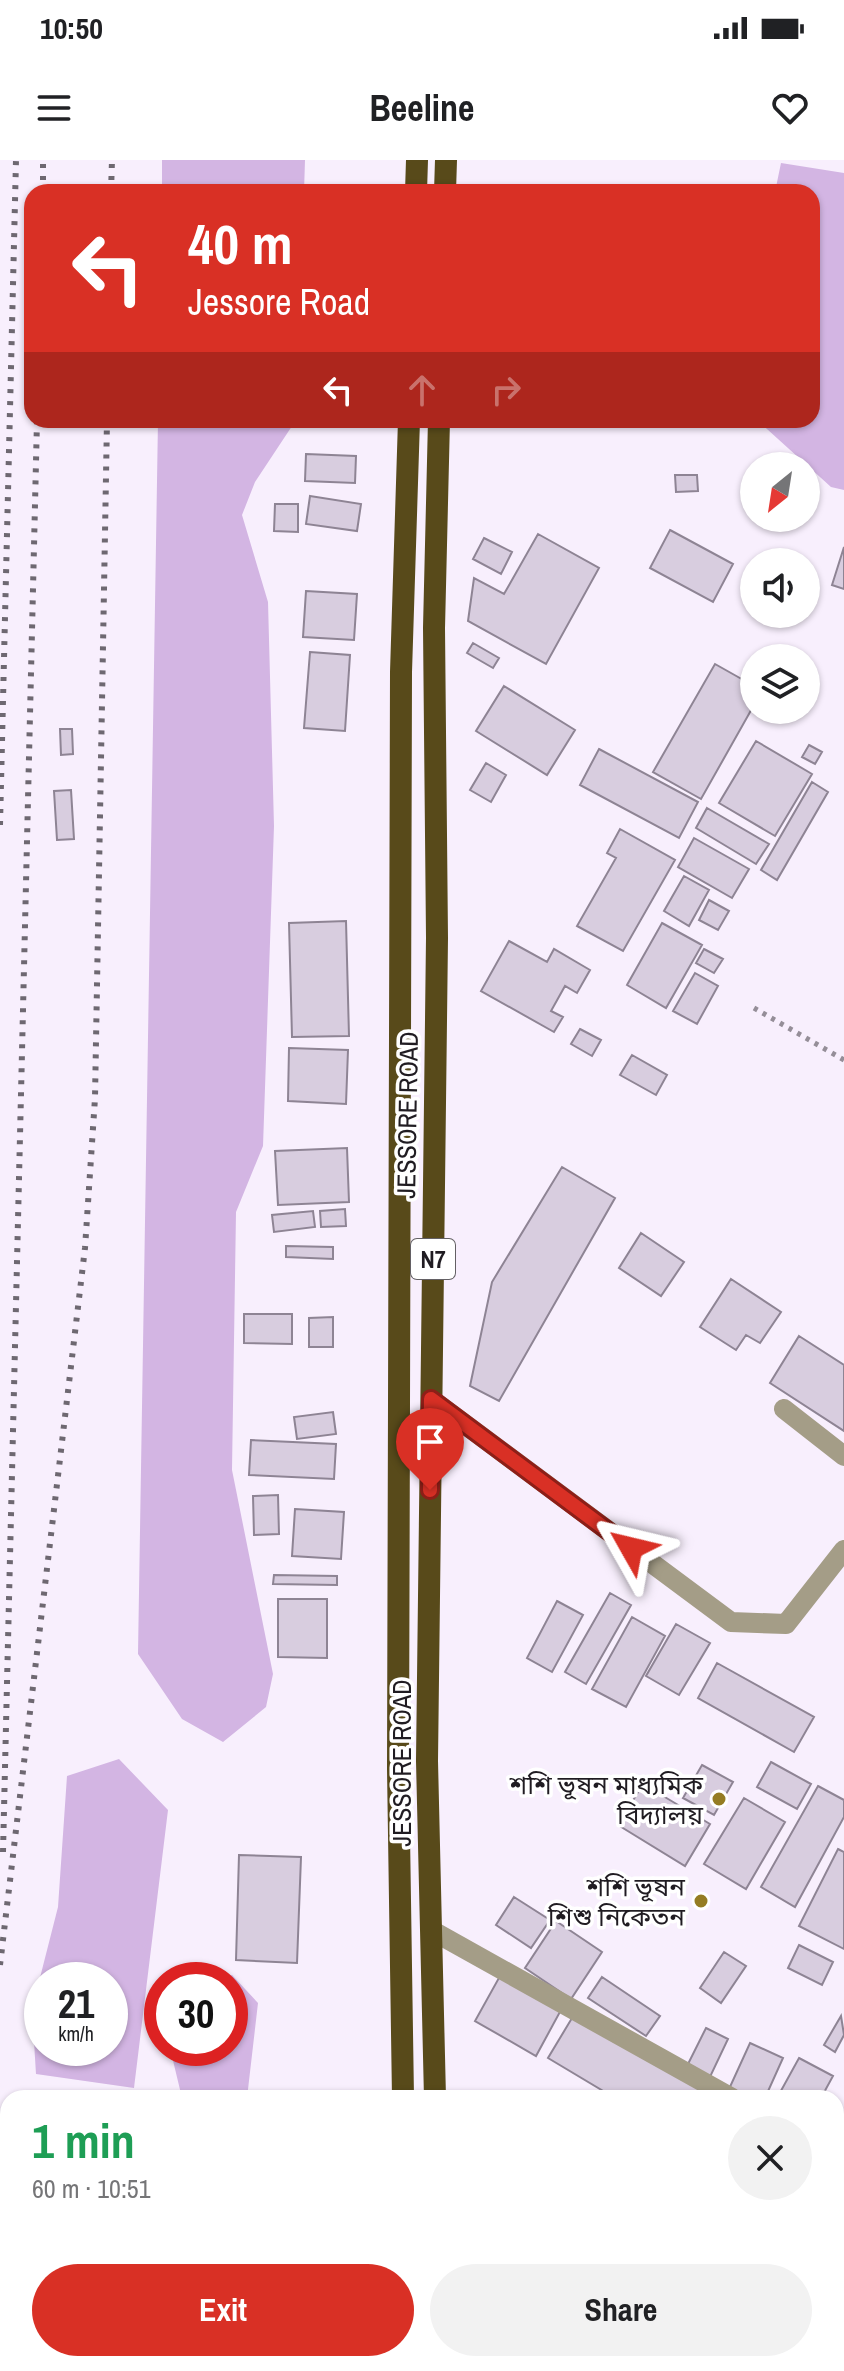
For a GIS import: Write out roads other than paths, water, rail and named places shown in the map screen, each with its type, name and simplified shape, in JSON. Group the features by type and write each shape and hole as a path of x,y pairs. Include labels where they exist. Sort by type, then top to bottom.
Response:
{"highway":[{"path":"416,184 417,160"},
{"path":"445,184 446,160"},
{"name":"JESSORE ROAD","path":"403,2090 398,1769 401,784 409,428"},
{"name":"JESSORE ROAD","path":"435,2090 427,1761 437,938 434,628 439,428"}],"street":[{"path":"431,1399 731,1622 786,1624 844,1550"},
{"path":"784,1409 844,1456"},
{"path":"431,1930 718,2090"}],"railway":[{"path":"0,825 16,160"},
{"path":"43,160 43,184"},
{"path":"111,184 112,160"},
{"path":"3,1852 37,428"},
{"path":"0,1965 85,1248 95,1098 107,428"}],"place":[{"name":"শশি ভূষন মাধ্যমিক বিদ্যালয়","path":"719,1799"},
{"name":"শশি ভূষন শিশু নিকেতন","path":"701,1901"}]}
